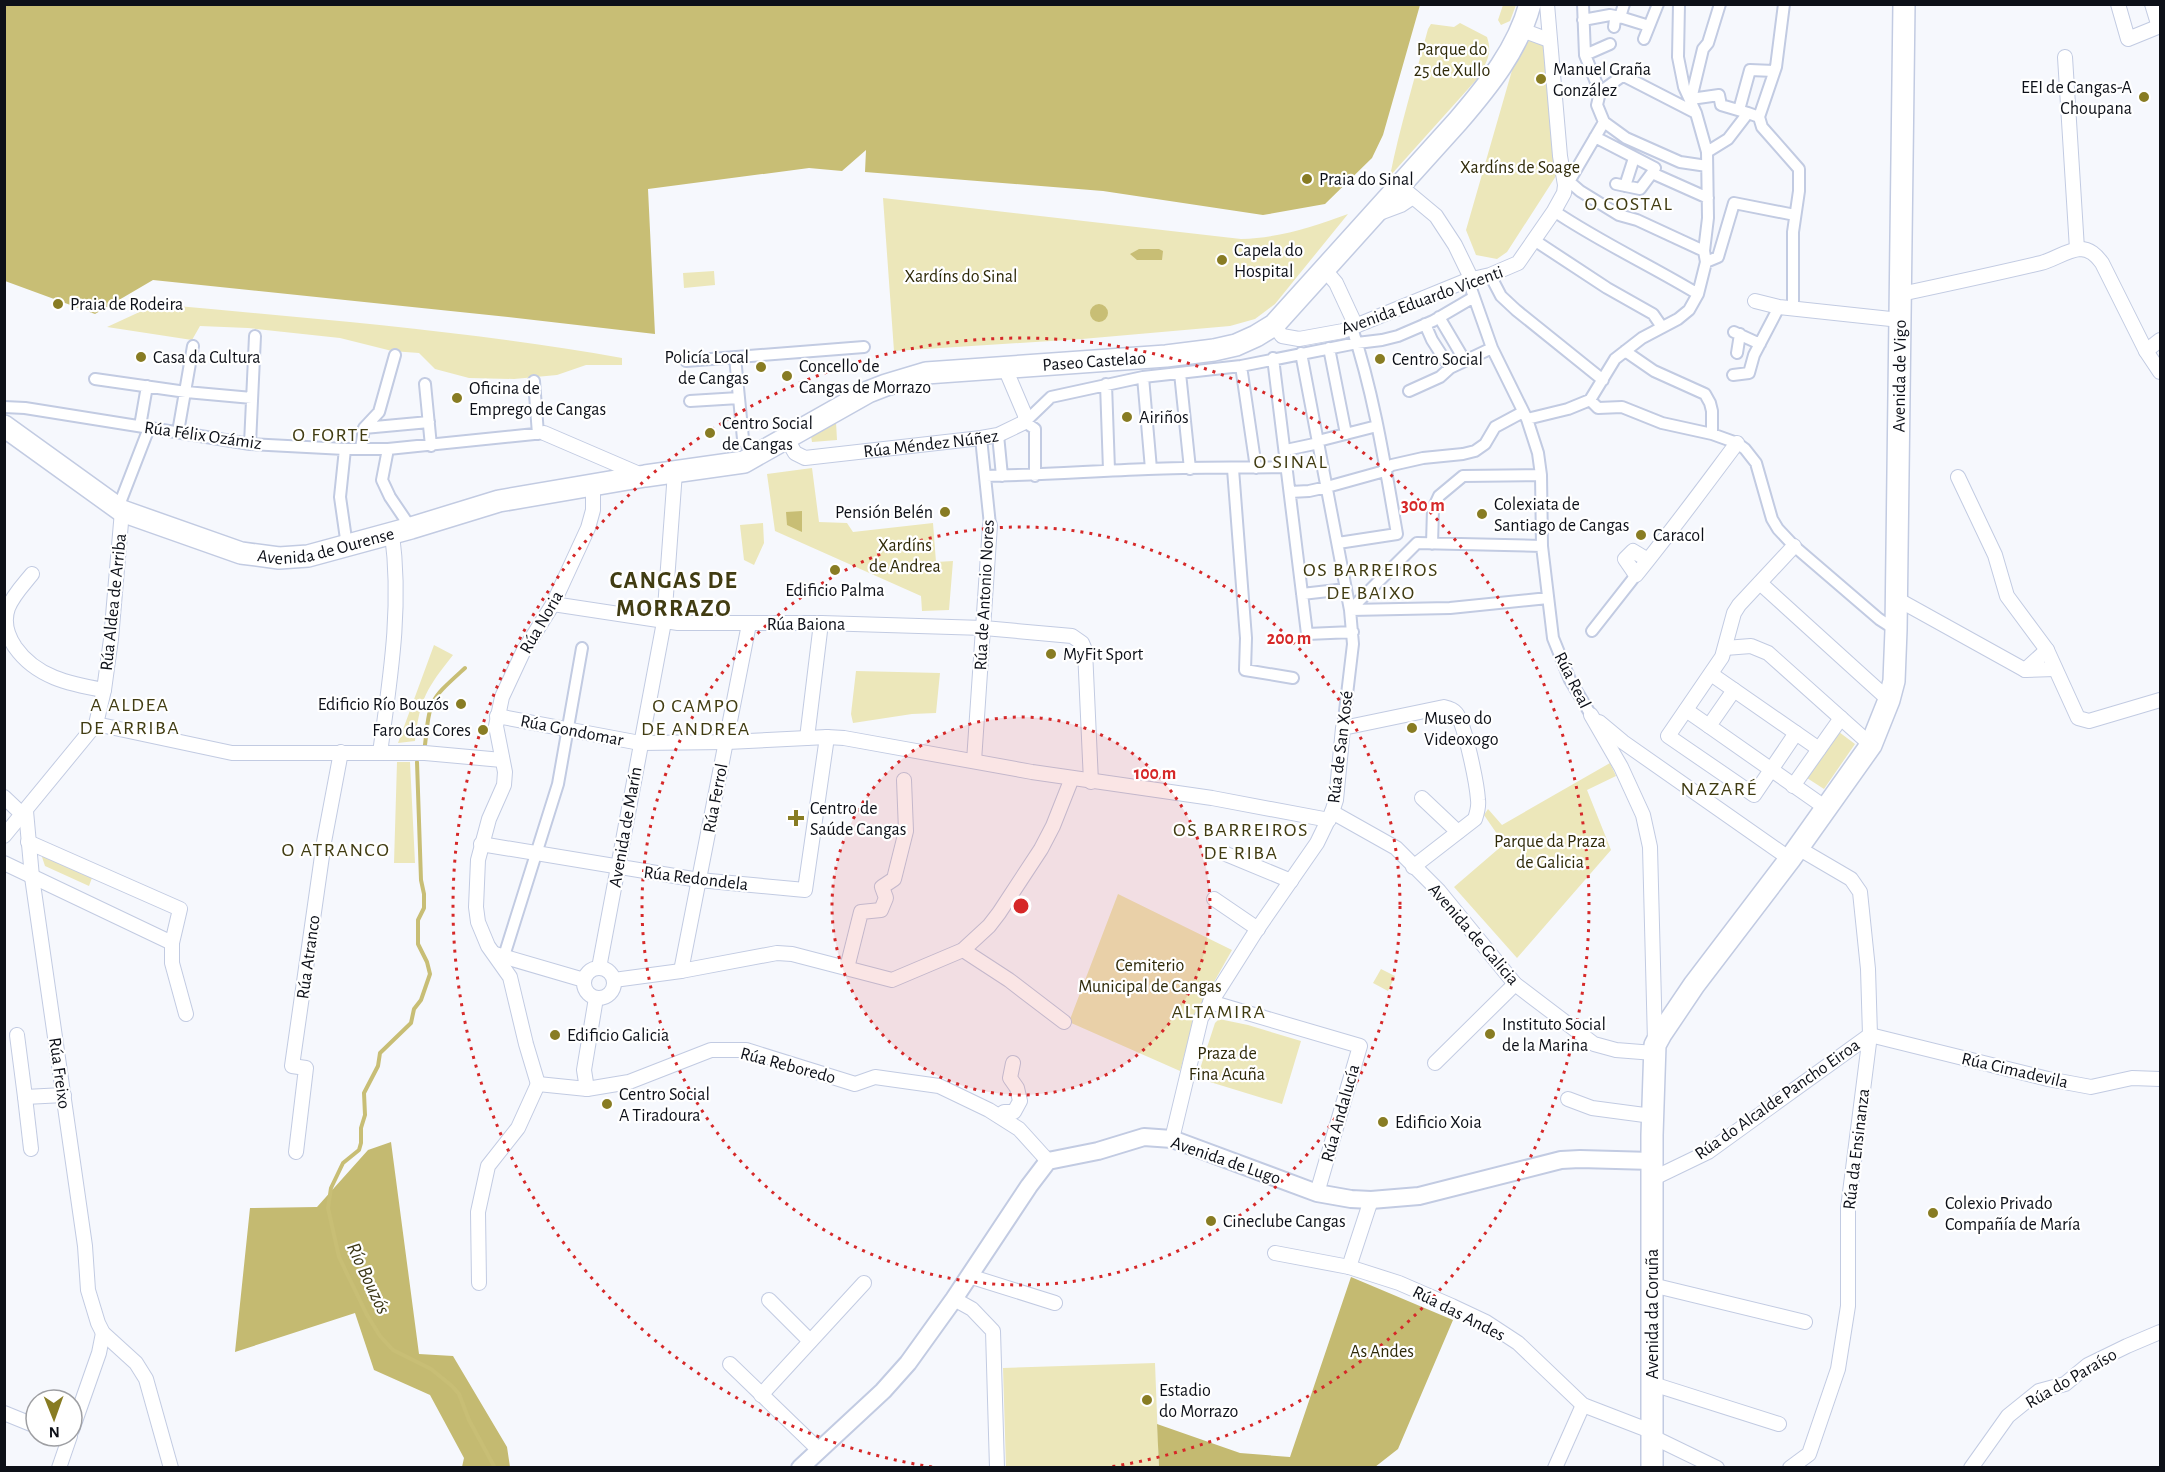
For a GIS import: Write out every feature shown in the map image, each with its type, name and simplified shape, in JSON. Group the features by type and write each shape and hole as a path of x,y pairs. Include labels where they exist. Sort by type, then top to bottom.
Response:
{"main road":[{"name":"Paseo Castelao","path":"749,460 886,385 926,373 1166,356 1214,350 1246,340 1274,326 1372,216 1406,191 1486,88 1522,30 1530,4"},
{"name":"Avenida de Vigo","path":"1654,1049 1661,1034 1694,986 1794,853 1871,744 1889,700 1894,681 1904,4"},
{"name":"Avenida de Ourense","path":"5,426 120,510 241,553 279,558 298,557 347,546 499,501 675,472"},
{"path":"675,472 749,460"},
{"name":"Avenida da Coruña","path":"1647,1466 1653,1435 1652,1116 1654,1049"}],"street":[{"name":"Avenida Eduardo Vicenti","path":"1274,326 1282,336 1299,339 1343,331 1470,280 1514,266 1554,211 1564,193 1567,178 1560,156 1547,4"},
{"path":"1583,4 1585,56 1600,92 1597,105 1604,122 1626,138 1680,162 1707,166"},
{"path":"1618,20 1624,4"},
{"path":"1644,39 1658,4"},
{"path":"1290,492 1327,487 1386,469 1392,465 1423,458 1475,451 1485,444 1495,427 1525,416 1568,409 1590,400 1615,359 1689,310 1698,294 1705,256 1708,198 1707,152 1696,113 1684,87 1678,57 1679,4"},
{"path":"1690,99 1703,49 1708,43 1720,4"},
{"path":"1733,375 1749,373 1754,354 1786,308 1799,170 1762,128 1759,117 1774,72 1784,4"},
{"path":"2118,4 2128,39 2160,27 2152,4"},
{"path":"1583,20 1610,15 1618,20 1649,26"},
{"path":"1522,30 1549,40"},
{"path":"1585,56 1610,44"},
{"path":"2065,57 2077,249"},
{"path":"1707,152 1728,139 1743,111 1750,70 1774,72"},
{"path":"1600,92 1624,75 1696,113"},
{"path":"1690,99 1719,95 1721,105 1759,117"},
{"path":"1604,122 1567,178 1580,191 1619,215 1637,220 1705,256 1718,257 1734,203 1795,215"},
{"path":"1595,137 1655,168 1654,174"},
{"path":"1634,158 1620,185 1640,189 1667,156"},
{"path":"1654,174 1708,198"},
{"path":"1406,191 1436,216 1448,232 1470,280"},
{"path":"1554,211 1585,232 1698,294"},
{"path":"1534,240 1607,288 1653,314 1662,327"},
{"path":"1901,294 2052,260 2077,249 2086,249 2094,253 2102,263 2146,351 2160,372"},
{"path":"1325,270 1336,283 1354,327 1386,469 1397,534"},
{"path":"1490,275 1501,296 1516,310 1603,380"},
{"name":"Rúa Real","path":"1470,280 1492,348 1525,416 1538,453 1542,546 1553,638 1570,680 1621,767 1643,815 1650,847 1654,1049"},
{"path":"1030,426 1051,397 1143,377 1241,366 1357,342 1382,340 1398,336 1425,324 1474,297"},
{"path":"1755,301 1786,308 1900,320"},
{"path":"1439,317 1465,361"},
{"path":"1425,324 1432,340 1450,368"},
{"path":"1737,353 1737,333 1760,344"},
{"path":"250,444 255,336"},
{"path":"2146,351 2160,340"},
{"path":"178,432 193,346"},
{"path":"686,361 864,347"},
{"path":"1329,348 1346,434"},
{"path":"1408,392 1492,348"},
{"path":"1624,351 1654,370 1705,394 1712,411 1712,434"},
{"name":"Rúa de San Xosé","path":"1172,1139 1201,1018 1258,928 1317,843 1331,816 1337,791 1353,632 1301,353"},
{"path":"361,449 364,428 379,412 395,355"},
{"path":"735,357 743,439 749,460"},
{"path":"1273,358 1286,450 1306,634 1353,632"},
{"path":"1241,366 1256,468"},
{"path":"1005,368 1030,426 1035,476"},
{"path":"1180,373 1190,469"},
{"path":"1143,377 1151,469"},
{"path":"95,379 186,392 252,398"},
{"path":"534,381 541,433"},
{"path":"425,384 431,446"},
{"path":"1106,384 1109,470"},
{"path":"120,510 145,427 147,386"},
{"path":"690,401 739,398"},
{"path":"1590,400 1598,408 1622,407 1662,423 1737,442 1756,463 1772,519 1778,529 1794,546 1879,619 1896,630"},
{"name":"Rúa Félix Ozámiz","path":"4,407 25,408 250,444 345,449 431,446 541,433 645,476"},
{"path":"364,428 429,422"},
{"name":"Rúa Méndez Núñez","path":"787,439 795,453 805,458 981,438 1030,426"},
{"path":"1286,450 1377,426"},
{"path":"998,435 1002,476"},
{"name":"Rúa de Antonio Nores","path":"974,761 990,525 981,438"},
{"path":"1592,631 1737,442"},
{"path":"345,449 340,496 347,546"},
{"path":"380,753 395,639 396,568 402,531 390,497 381,480 388,449"},
{"path":"986,476 1035,476 1109,470 1287,467"},
{"path":"1233,469 1246,638 1245,670 1293,678"},
{"name":"Avenida de Marín","path":"599,968 664,621 675,472"},
{"path":"1432,544 1433,509 1439,496 1463,476 1540,475"},
{"path":"1958,477 1995,555 2007,596 2047,650 2078,718 2089,721 2160,700"},
{"name":"Rúa Noria","path":"500,955 488,946 483,936 476,907 481,844 504,785 506,772 496,726 497,716 502,697 523,652 553,604 588,528 593,510 592,486"},
{"name":"Rúa Aldea de Arriba","path":"4,836 96,724 104,690 111,639 120,510"},
{"path":"1338,543 1397,534 1417,543 1542,546"},
{"path":"1350,610 1417,543"},
{"path":"1794,546 1734,613 1725,648 1711,674 1668,736 1754,795 1796,733"},
{"path":"32,574 8,608 6,620 8,636 24,659 48,676 104,690"},
{"path":"1760,583 1889,700"},
{"path":"1302,594 1346,589"},
{"path":"1350,610 1450,608 1548,598"},
{"path":"1897,599 2021,668 2055,669"},
{"name":"Rúa Baiona","path":"553,604 664,621 984,628 1075,637 1082,643 1085,650 1091,782"},
{"path":"807,738 821,623"},
{"name":"Rúa Ferrol","path":"681,971 749,624"},
{"path":"1725,648 1751,646 1768,653 1871,744"},
{"path":"479,1283 478,1212 488,1166 518,1128 538,1084 510,977 500,955 558,784 582,648"},
{"path":"2021,668 2047,650"},
{"path":"1711,674 1819,749"},
{"path":"1709,726 1734,690"},
{"path":"1343,729 1444,707 1458,714 1478,800 1475,819 1413,867"},
{"path":"1686,710 1826,808"},
{"name":"Rúa da Ensinanza","path":"1591,715 1623,742 1794,853 1851,879 1860,892 1868,969 1870,1035 1848,1208 1847,1317 1838,1369 1819,1430 1809,1454 1798,1466"},
{"name":"Rúa Gondomar","path":"497,716 640,743 827,737 874,742 1072,778"},
{"path":"1793,786 1841,718"},
{"path":"96,724 232,753 424,753 502,760"},
{"name":"Rúa Redondela","path":"481,844 699,880 805,890 827,737"},
{"name":"Rúa Atranco","path":"296,1152 306,1068 292,1066 324,842 341,752"},
{"path":"614,980 681,971 762,955 792,954 892,980 963,950 989,926 1041,849 1072,778"},
{"name":"Avenida de Galicia","path":"1072,778 1331,816 1396,849 1439,891 1515,984 1594,1044 1616,1050 1654,1049"},
{"path":"847,968 861,912 881,910 886,898 882,887 894,879 906,831 904,780"},
{"path":"4,797 24,813"},
{"path":"1422,798 1458,832"},
{"name":"Rúa Freixo","path":"24,813 85,1246 88,1290 103,1333"},
{"path":"28,842 180,909 172,943 172,963 186,1014"},
{"path":"1227,854 1291,881"},
{"path":"4,863 172,943"},
{"path":"1214,899 1258,928"},
{"path":"963,950 1009,980 1064,1022"},
{"path":"500,955 584,980"},
{"path":"599,968 607,970 614,980 611,991 606,996 596,998 586,992 584,980 588,972 599,968"},
{"path":"1435,1063 1515,984"},
{"path":"587,1089 584,1070 596,998"},
{"name":"Rúa Andalucía","path":"1210,1002 1360,1046 1317,1193"},
{"path":"17,1035 31,1149"},
{"name":"Rúa Cimadevila","path":"1870,1035 2091,1087 2132,1078 2160,1079"},
{"name":"Rúa do Alcalde Pancho Eiroa","path":"1652,1170 1708,1152 1870,1035"},
{"name":"Rúa Reboredo","path":"538,1084 587,1089 629,1082 711,1050 746,1050 855,1084 875,1077 939,1086 999,1116 1019,1129 1048,1161"},
{"path":"999,1116 1004,1112 1014,1112 1020,1101 1017,1088 1010,1078 1013,1063"},
{"path":"26,1097 64,1095"},
{"path":"1568,1098 1592,1108 1652,1116"},
{"name":"Avenida de Lugo","path":"1048,1161 1098,1151 1144,1137 1172,1139 1317,1193 1351,1200 1419,1196 1561,1160 1580,1159 1652,1170"},
{"path":"800,1467 883,1391 908,1363 1048,1161"},
{"path":"1349,1268 1371,1200"},
{"name":"Rúa das Andes","path":"1275,1252 1349,1268 1399,1283 1486,1322 1518,1343 1583,1405 1653,1435 1717,1467"},
{"path":"969,1276 1055,1303"},
{"path":"761,1395 864,1283"},
{"path":"1652,1285 1805,1322"},
{"path":"954,1299 972,1309 993,1331 997,1467"},
{"path":"769,1300 810,1341"},
{"name":"Rúa do Paraíso","path":"1971,1467 2008,1416 2039,1392 2065,1384 2088,1365 2160,1332"},
{"path":"84,1393 99,1353 103,1333"},
{"path":"103,1333 136,1364 146,1379 171,1467"},
{"path":"730,1364 819,1450"},
{"path":"1653,1384 1779,1424"},
{"path":"1555,1467 1583,1405"},
{"path":"4,1413 24,1421"},
{"path":"59,1467 64,1448"}],"green space":[{"path":"1503,5 1516,5 1510,21 1501,25 1498,20"},
{"name":"Parque do 25 de Xullo","path":"1460,23 1487,37 1489,54 1486,63 1477,79 1390,176 1428,29 1431,24 1454,27"},
{"name":"Xardíns de Soage","path":"1531,40 1544,43 1549,74 1556,176 1507,252 1497,259 1476,255 1466,230 1515,60 1526,43"},
{"name":"Xardíns do Sinal","path":"883,198 1241,239 1295,231 1348,214 1275,304 1255,319 1230,326 1082,339 894,351"},
{"path":"714,271 715,285 684,288 683,273"},
{"path":"166,305 508,340 622,358 622,365 586,365 557,375 514,379 469,378 435,369 419,353 392,351 340,338 248,328 200,326 192,340 107,327 146,309"},
{"path":"836,422 837,440 812,442 811,436"},
{"name":"Xardíns de Andrea","path":"812,468 819,522 847,523 853,532 933,523 936,562 953,561 949,610 922,611 921,596 775,531 767,474"},
{"path":"763,523 764,543 754,565 744,560 740,525"},
{"path":"434,645 453,655 426,694 419,714 415,741 398,743"},
{"path":"856,671 940,673 936,713 912,714 853,723 851,714"},
{"path":"1839,732 1855,744 1824,789 1807,778"},
{"path":"397,762 410,762 415,863 394,863"},
{"name":"Parque da Praza de Galicia","path":"1610,763 1616,776 1587,790 1611,850 1517,958 1454,887 1504,844 1484,815 1488,809 1502,825"},
{"path":"44,854 93,875 89,886 45,866 42,857"},
{"name":"Cemiterio Municipal de Cangas","path":"1118,894 1232,950 1195,1016 1180,1071 1069,1022"},
{"path":"1381,969 1395,976 1388,991 1373,983"},
{"name":"Praza de Fina Acuña","path":"1219,1019 1301,1041 1282,1104 1197,1078 1215,1023"},
{"path":"391,1142 419,1354 453,1356 507,1447 510,1467 462,1467 464,1458 430,1395 374,1370 355,1313 235,1352 250,1208 317,1207 368,1150"},
{"name":"As Andes","path":"1351,1277 1453,1320 1398,1449 1375,1467 1159,1467 1157,1424 1240,1453 1290,1457"},
{"path":"1155,1363 1159,1467 1006,1467 1003,1368"}],"shaded area":[{"path":"4,5 1420,5 1383,135 1372,158 1325,204 1263,215 1103,191 865,172 866,150 842,171 809,168 648,189 655,334 153,280 95,314 5,281"},
{"path":"1139,249 1159,249 1163,251 1162,260 1137,260 1130,254"},
{"path":"1095,304 1103,304 1108,309 1106,320 1095,322 1090,317 1090,309"},
{"path":"802,511 802,532 787,525 786,512"}],"waterway":[{"name":"Río Bouzós","path":"425,745 428,718 434,701 438,694 465,668"},
{"name":"Río Bouzós","path":"417,762 421,880 424,894 424,908 418,920 418,944 430,974 421,1000 414,1009 411,1023 380,1053 378,1066 364,1093 365,1115 359,1150 343,1163 331,1188 328,1208 339,1257 367,1315 380,1336 393,1350 431,1369 459,1394 469,1420 495,1468"}],"place":[{"name":"Manuel Graña González","path":"1541,79"},
{"name":"EEI de Cangas-A Choupana","path":"2144,97"},
{"name":"Praia do Sinal","path":"1307,179"},
{"name":"Capela do Hospital","path":"1222,260"},
{"name":"Praia de Rodeira","path":"58,304"},
{"name":"Casa da Cultura","path":"141,357"},
{"name":"Centro Social","path":"1380,359"},
{"name":"Policía Local de Cangas","path":"761,367"},
{"name":"Concello de Cangas de Morrazo","path":"787,376"},
{"name":"Oficina de Emprego de Cangas","path":"457,398"},
{"name":"Airiños","path":"1127,417"},
{"name":"Centro Social de Cangas","path":"710,433"},
{"name":"Pensión Belén","path":"945,512"},
{"name":"Colexiata de Santiago de Cangas","path":"1482,514"},
{"name":"Caracol","path":"1641,535"},
{"name":"Edificio Palma","path":"835,570"},
{"name":"MyFit Sport","path":"1051,654"},
{"name":"Edificio Río Bouzós","path":"461,704"},
{"name":"Museo do Videoxogo","path":"1412,728"},
{"name":"Faro das Cores","path":"483,730"},
{"name":"Centro de Saúde Cangas","path":"796,818"},
{"name":"Instituto Social de la Marina","path":"1490,1034"},
{"name":"Edificio Galicia","path":"555,1035"},
{"name":"Centro Social A Tiradoura","path":"607,1104"},
{"name":"Edificio Xoia","path":"1383,1122"},
{"name":"Colexio Privado Compañía de María","path":"1933,1213"},
{"name":"Cineclube Cangas","path":"1211,1221"},
{"name":"Estadio do Morrazo","path":"1147,1400"}],"district":[{"name":"O COSTAL","path":"1629,203"},
{"name":"O FORTE","path":"331,434"},
{"name":"O SINAL","path":"1291,461"},
{"name":"OS BARREIROS DE BAIXO","path":"1371,580"},
{"name":"CANGAS DE MORRAZO","path":"674,594"},
{"name":"A ALDEA DE ARRIBA","path":"130,716"},
{"name":"O CAMPO DE ANDREA","path":"696,716"},
{"name":"NAZARÉ","path":"1719,788"},
{"name":"OS BARREIROS DE RIBA","path":"1241,840"},
{"name":"O ATRANCO","path":"336,849"},
{"name":"ALTAMIRA","path":"1219,1011"}]}
